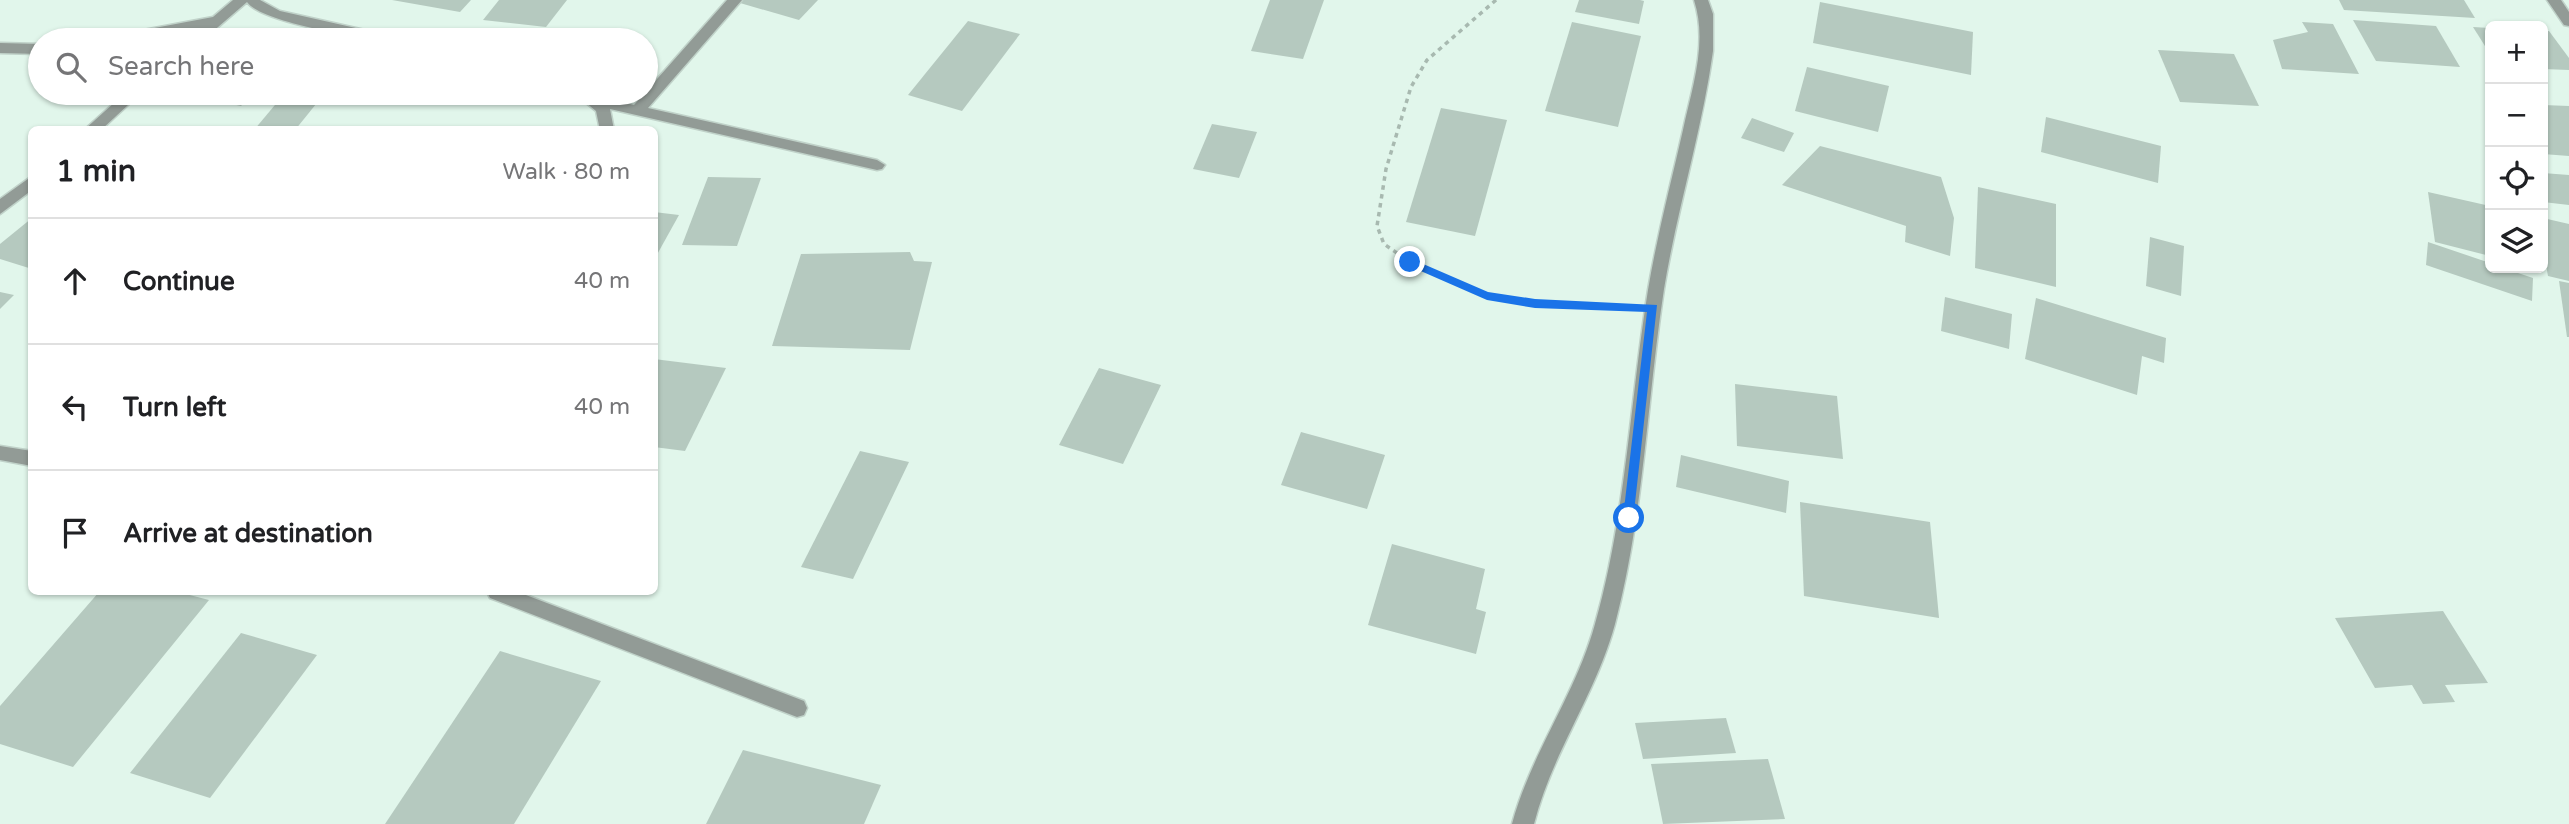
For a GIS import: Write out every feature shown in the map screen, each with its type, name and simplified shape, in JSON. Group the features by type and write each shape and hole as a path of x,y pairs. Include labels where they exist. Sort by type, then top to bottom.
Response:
{"street":[{"path":"208,28 242,0"},
{"path":"253,0 256,5 276,14 336,28"},
{"path":"658,87 735,0"},
{"path":"1523,824 1529,797 1569,715 1605,627 1629,518 1653,308 1704,61 1706,10 1701,0"},
{"path":"2554,0 2569,22"},
{"path":"180,28 216,21"},
{"path":"0,48 28,49"},
{"path":"96,126 120,105"},
{"path":"600,105 608,126"},
{"path":"614,105 877,165"},
{"path":"638,110 642,105"},
{"path":"0,208 28,184"},
{"path":"0,453 28,458"},
{"path":"505,595 797,708"}],"path":[{"path":"1496,0 1427,60 1411,87 1386,169 1377,226 1384,244 1410,262 1487,296 1535,303 1653,308"}],"building":[{"path":"392,0 471,0 460,12"},
{"path":"499,0 567,0 546,27 483,20"},
{"path":"743,0 818,0 799,20 740,3"},
{"path":"1270,0 1324,0 1303,59 1251,51"},
{"path":"1579,0 1644,1 1639,24 1575,12"},
{"path":"2339,0 2464,0 2475,18 2344,10"},
{"path":"1820,2 1973,32 1971,75 1813,43"},
{"path":"2353,20 2436,26 2460,67 2376,61"},
{"path":"968,21 1020,34 962,111 908,95"},
{"path":"1572,22 1641,36 1618,127 1545,111"},
{"path":"2302,22 2333,24 2359,74 2282,69 2273,40 2308,32"},
{"path":"2473,27 2485,28 2485,46"},
{"path":"2548,31 2569,58 2569,70 2548,69"},
{"path":"2158,50 2234,54 2259,106 2180,102"},
{"path":"1807,67 1889,86 1878,132 1795,111"},
{"path":"275,105 315,105 298,126 257,126"},
{"path":"2548,105 2569,106 2569,156 2548,154"},
{"path":"1441,108 1507,120 1475,236 1406,222"},
{"path":"2046,117 2161,146 2158,183 2041,152"},
{"path":"1752,118 1794,133 1784,152 1741,138"},
{"path":"1212,124 1257,132 1239,178 1193,169"},
{"path":"1820,146 1941,177 1954,218 1950,256 1905,242 1906,226 1782,185"},
{"path":"2548,173 2569,175 2569,205 2548,203"},
{"path":"708,177 761,178 737,246 682,245"},
{"path":"1978,187 2056,204 2056,287 1975,268"},
{"path":"2428,192 2485,205 2485,255 2435,242"},
{"path":"658,212 679,215 658,253"},
{"path":"2548,219 2569,224 2569,281 2548,276"},
{"path":"28,221 28,268 0,259 0,244"},
{"path":"2150,237 2184,246 2181,296 2146,286"},
{"path":"2428,242 2485,261 2485,273 2518,273 2533,278 2532,301 2426,265"},
{"path":"910,252 914,261 932,262 910,350 772,346 801,254"},
{"path":"2559,281 2569,283 2569,337 2567,337"},
{"path":"0,292 14,295 0,309"},
{"path":"1945,297 2012,314 2009,349 1941,331"},
{"path":"2036,298 2166,338 2164,363 2142,356 2137,395 2025,359"},
{"path":"658,360 726,368 685,451 658,448"},
{"path":"1099,368 1161,385 1123,464 1059,445"},
{"path":"1735,384 1837,396 1843,459 1737,446"},
{"path":"1301,432 1385,455 1367,509 1281,485"},
{"path":"860,451 909,462 853,579 801,567"},
{"path":"1681,455 1789,481 1786,513 1676,487"},
{"path":"1800,502 1930,522 1939,618 1804,596"},
{"path":"1392,544 1485,569 1476,609 1486,612 1476,654 1368,625"},
{"path":"96,595 190,595 209,600 73,767 0,744 0,706"},
{"path":"2443,611 2488,683 2445,685 2455,702 2423,704 2412,685 2375,688 2335,618"},
{"path":"241,633 317,655 210,798 130,773"},
{"path":"500,651 601,681 514,824 385,824"},
{"path":"1726,718 1736,753 1643,759 1635,723"},
{"path":"743,750 881,785 864,824 706,824"},
{"path":"1768,759 1785,819 1663,824 1651,764"}],"route":[{"path":"1410,262 1487,296 1535,303 1653,308 1629,518"}]}
